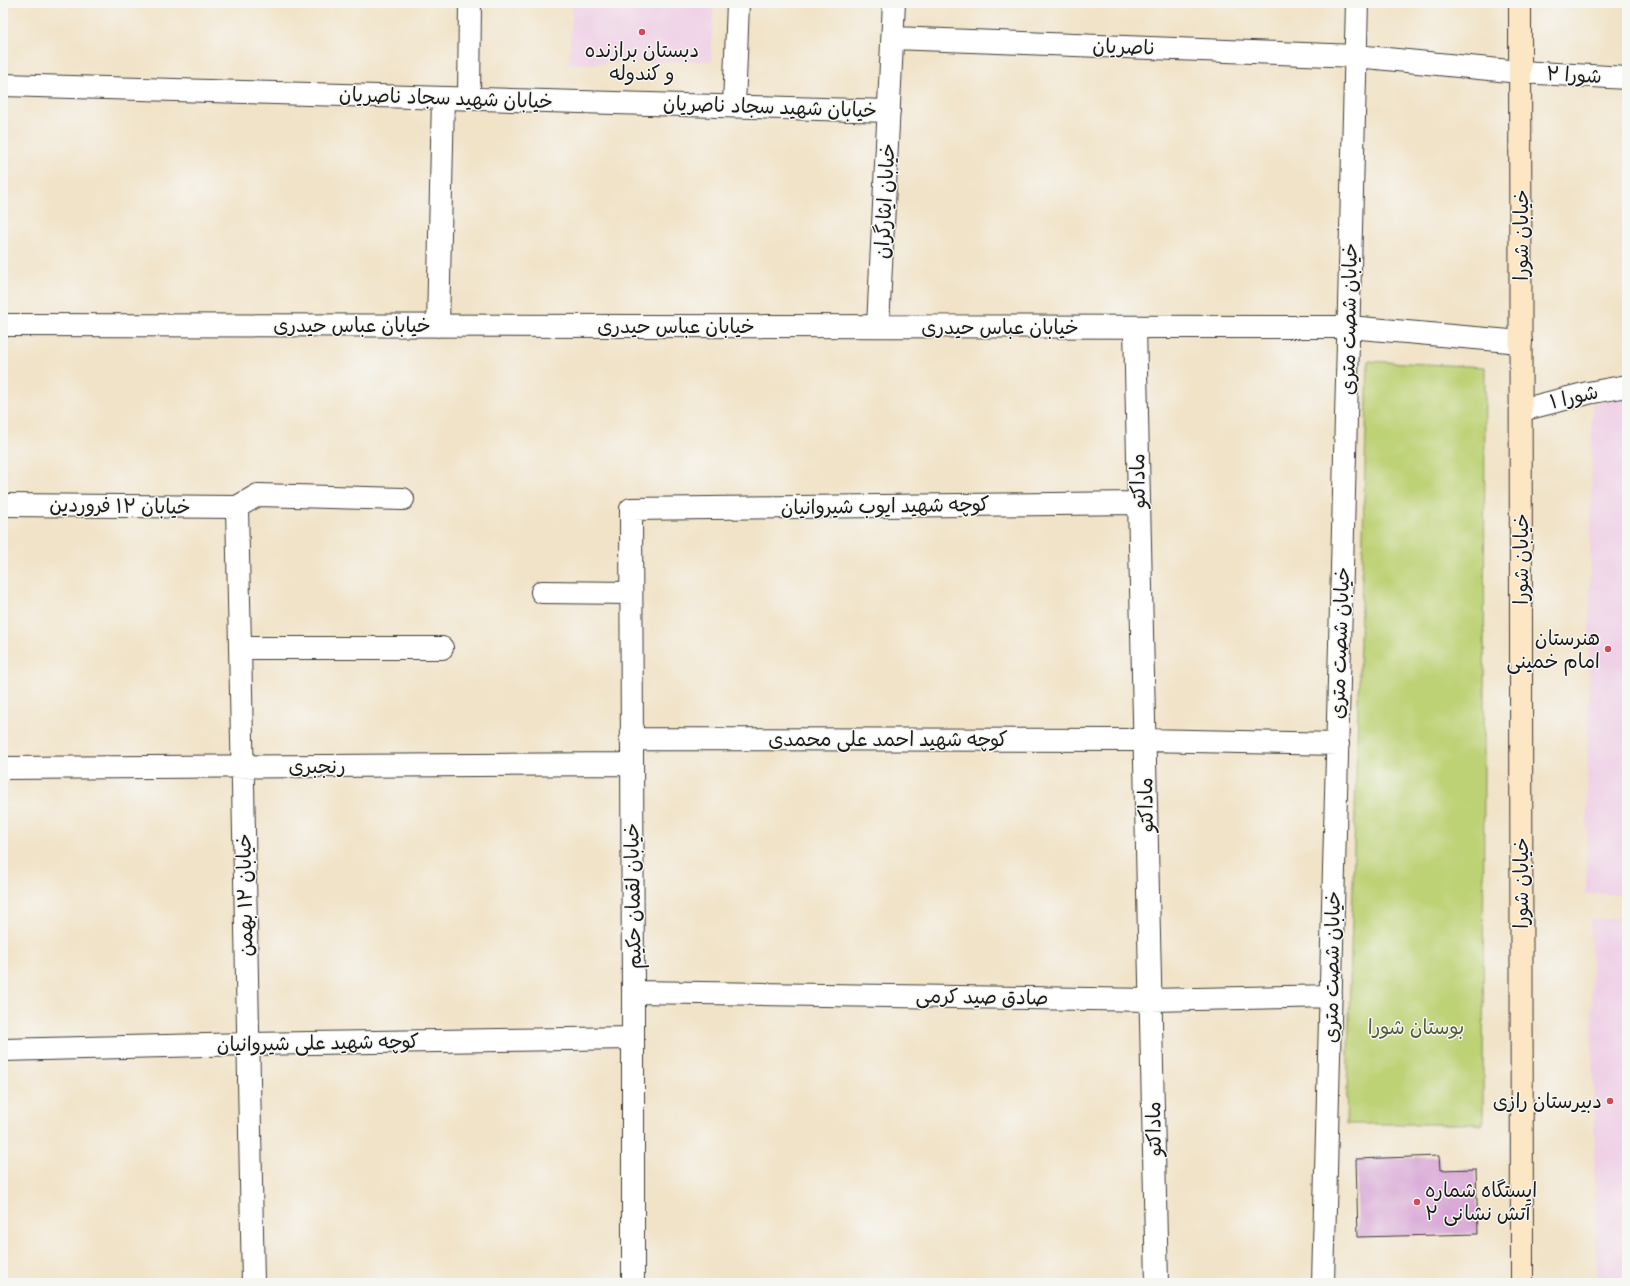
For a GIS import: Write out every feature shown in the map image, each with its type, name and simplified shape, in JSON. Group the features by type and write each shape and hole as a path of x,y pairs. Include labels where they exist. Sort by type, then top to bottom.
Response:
{"street":[{"path":"470,3 470,98"},
{"path":"734,106 738,3"},
{"name":"خیابان ایثارگران","path":"878,326 894,3"},
{"name":"خیابان شصت متری","path":"1324,1283 1357,3"},
{"name":"خیابان شورا","path":"1520,3 1522,1283"},
{"name":"ناصریان","path":"893,38 1356,56 1520,72"},
{"name":"شورا ۲","path":"1520,72 1627,78"},
{"name":"خیابان شهید سجاد ناصریان","path":"3,85 889,111"},
{"path":"438,326 443,98"},
{"name":"خیابان عباس حیدری","path":"3,325 1349,327 1521,342"},
{"name":"ماداکتو","path":"1135,327 1157,1283"},
{"name":"شورا ۱","path":"1521,410 1588,393 1627,386"},
{"path":"237,507 258,495 403,499"},
{"name":"کوچه شهید ایوب شیروانیان","path":"630,509 1139,503"},
{"name":"خیابان ۱۲ فروردین","path":"3,505 237,507"},
{"name":"خیابان ۱۲ بهمن","path":"237,507 244,767 247,1044 253,1283"},
{"name":"خیابان لقمان حکیم","path":"630,509 633,1283"},
{"path":"542,592 631,593"},
{"path":"241,648 442,648"},
{"name":"کوچه شهید احمد علی محمدی","path":"631,739 1144,740 1338,744"},
{"name":"رنجبری","path":"3,768 631,764"},
{"name":"صادق صید کرمی","path":"633,992 1151,1000 1331,996"},
{"name":"کوچه شهید علی شیروانیان","path":"3,1050 247,1044 632,1038"}],"shaded area":[{"name":"دبستان برازنده و کندوله","path":"573,3 714,3 711,61 569,64"},
{"name":"هنرستان امام خمینی","path":"1627,397 1627,894 1586,894 1592,404"},
{"name":"دبیرستان رازی","path":"1627,917 1627,1282 1597,1283 1590,919"}],"green space":[{"name":"بوستان شورا","path":"1368,361 1485,367 1483,1124 1346,1124"}],"building":[{"name":"ایستگاه شماره ۲ آتش نشانی","path":"1439,1156 1440,1170 1476,1169 1478,1234 1358,1237 1356,1159"}],"place":[{"name":"دبستان برازنده و کندوله","path":"642,32"},
{"name":"هنرستان امام خمینی","path":"1608,649"},
{"name":"دبیرستان رازی","path":"1610,1101"},
{"name":"ایستگاه شماره ۲ آتش نشانی","path":"1417,1202"}]}
